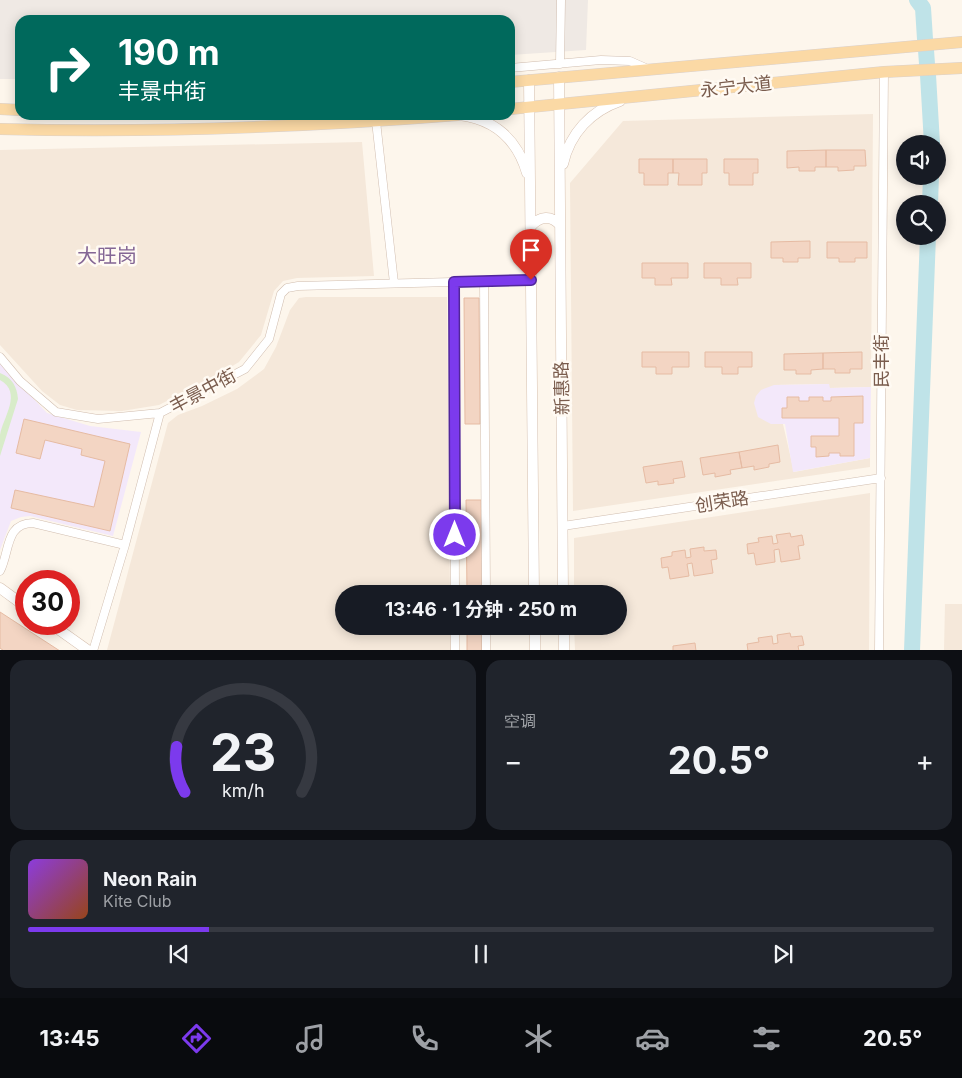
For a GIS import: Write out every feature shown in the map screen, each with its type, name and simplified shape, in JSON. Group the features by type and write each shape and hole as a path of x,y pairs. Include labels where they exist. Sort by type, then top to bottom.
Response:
{"main road":[{"name":"永宁大道","path":"515,82 962,42"},
{"name":"永宁大道","path":"515,108 884,72 962,68"},
{"path":"559,77 560,183"},
{"path":"530,80 530,183"},
{"path":"560,183 565,155 582,125 595,113 626,98"},
{"path":"0,109 15,110"},
{"path":"0,129 81,131 390,120"},
{"path":"481,120 486,121 509,137 524,161 530,183"},
{"name":"新惠路","path":"530,183 534,585"},
{"name":"新惠路","path":"560,183 564,585"},
{"path":"531,226 537,220 546,218 554,220 560,225"},
{"path":"0,588 15,599"},
{"path":"66,635 89,650"},
{"path":"535,635 535,650"},
{"path":"564,635 564,650"}],"street":[{"path":"560,64 561,0"},
{"path":"515,68 630,61 648,69"},
{"name":"民丰街","path":"879,650 884,72"},
{"path":"376,121 394,283"},
{"name":"丰景中街","path":"93,650 126,545 160,413 245,369 269,339 281,294 287,288 298,286 531,280"},
{"path":"484,281 486,585"},
{"path":"454,282 455,585"},
{"path":"0,357 20,381 56,412 98,419 160,413"},
{"name":"创荣路","path":"563,526 881,478"},
{"path":"0,571 11,536 15,528 22,523 32,523 126,545"},
{"path":"455,635 455,650"},
{"path":"486,635 486,650"}],"shaded area":[{"path":"0,0 588,0 586,50 515,55 515,15 15,15 15,79 0,79"},
{"path":"873,114 871,387 829,388 829,384 774,385 794,472 870,458 870,467 573,511 570,183 623,121"},
{"path":"362,142 374,276 297,278 283,281 274,291 261,335 239,362 214,377 159,405 122,411 77,410 60,405 42,391 0,345 0,150"},
{"path":"447,297 450,585 335,585 335,635 450,635 451,650 107,650 168,423 178,415 237,389 264,369 276,347 290,310 299,298"},
{"path":"0,363 47,413 90,426 141,432 113,536 30,516 21,517 11,521 0,550"},
{"path":"829,384 830,388 871,387 870,458 793,472 785,424 771,424 758,417 754,403 756,396 761,390 774,385"},
{"path":"870,493 869,650 575,650 574,635 627,635 627,585 574,585 574,538"},
{"path":"945,604 962,604 962,650 944,650"}],"green space":[{"path":"0,373 8,377 13,383 18,399 0,456 0,435 11,398 7,385 0,380"}],"building":[{"path":"826,150 826,167 815,167 815,171 799,171 799,167 787,168 787,151"},
{"path":"826,150 865,150 866,166 854,166 854,170 838,171 838,167 826,167"},
{"path":"639,159 673,159 673,173 668,173 668,185 644,185 644,173 639,173"},
{"path":"673,159 707,159 707,173 702,173 702,185 678,185 679,173 673,173"},
{"path":"724,159 758,159 758,173 753,173 753,185 729,185 729,173 724,173"},
{"path":"810,241 810,258 798,258 798,262 783,262 783,258 771,258 771,242"},
{"path":"827,242 867,242 867,258 855,258 855,262 839,262 839,258 827,258"},
{"path":"642,263 688,263 688,278 671,278 672,285 655,285 655,278 642,278"},
{"path":"704,263 751,263 751,278 737,278 738,285 721,285 721,278 704,278"},
{"path":"464,298 479,298 480,424 465,424"},
{"path":"642,352 689,352 689,367 672,367 672,374 656,374 656,367 642,367"},
{"path":"705,352 752,352 752,367 738,367 738,374 722,374 722,367 705,367"},
{"path":"862,352 862,369 850,369 850,373 835,373 835,369 823,369 823,353"},
{"path":"823,353 823,369 811,370 811,374 796,374 796,370 784,370 784,354"},
{"path":"863,396 863,423 854,423 854,456 840,456 840,453 829,453 829,456 816,457 816,447 811,447 811,436 839,436 839,418 782,418 782,408 787,408 787,397 799,397 799,401 809,401 809,397 823,397 823,401 831,401 831,397"},
{"path":"24,419 130,444 110,531 11,508 15,490 94,507 105,461 81,455 82,449 45,440 40,459 16,453"},
{"path":"778,445 780,462 769,464 769,467 754,470 754,466 742,468 739,452"},
{"path":"739,452 742,468 730,470 731,474 715,477 715,473 703,475 700,458"},
{"path":"682,461 685,477 673,479 674,483 658,485 658,481 646,483 643,467"},
{"path":"466,500 481,500 482,585 467,585"},
{"path":"790,533 791,537 802,535 804,545 798,546 800,559 781,562 779,549 774,550 775,562 756,565 754,553 748,554 747,544 759,542 758,538 772,536 773,544 778,543 776,535"},
{"path":"704,547 704,551 716,550 717,559 711,560 713,573 694,576 692,563 687,564 689,576 670,579 668,567 662,568 661,558 672,556 672,552 685,550 686,558 691,557 690,549"},
{"path":"0,612 15,622 15,635 35,635 58,650 3,650 0,648"},
{"path":"790,633 791,637 802,636 804,645 798,646 799,650 748,650 747,644 759,642 758,638 772,636 773,644 778,643 777,635"},
{"path":"467,635 482,635 482,650 467,650"},
{"path":"695,643 696,650 673,650 673,646"}],"waterway":[{"path":"917,0 923,8 925,39"},
{"path":"926,50 927,64"},
{"path":"928,75 931,135"},
{"path":"930,195 931,185"},
{"path":"912,650 928,245"}],"district":[{"name":"大旺岗","path":"107,256"}],"route":[{"path":"455,535 454,282 531,280"}]}
